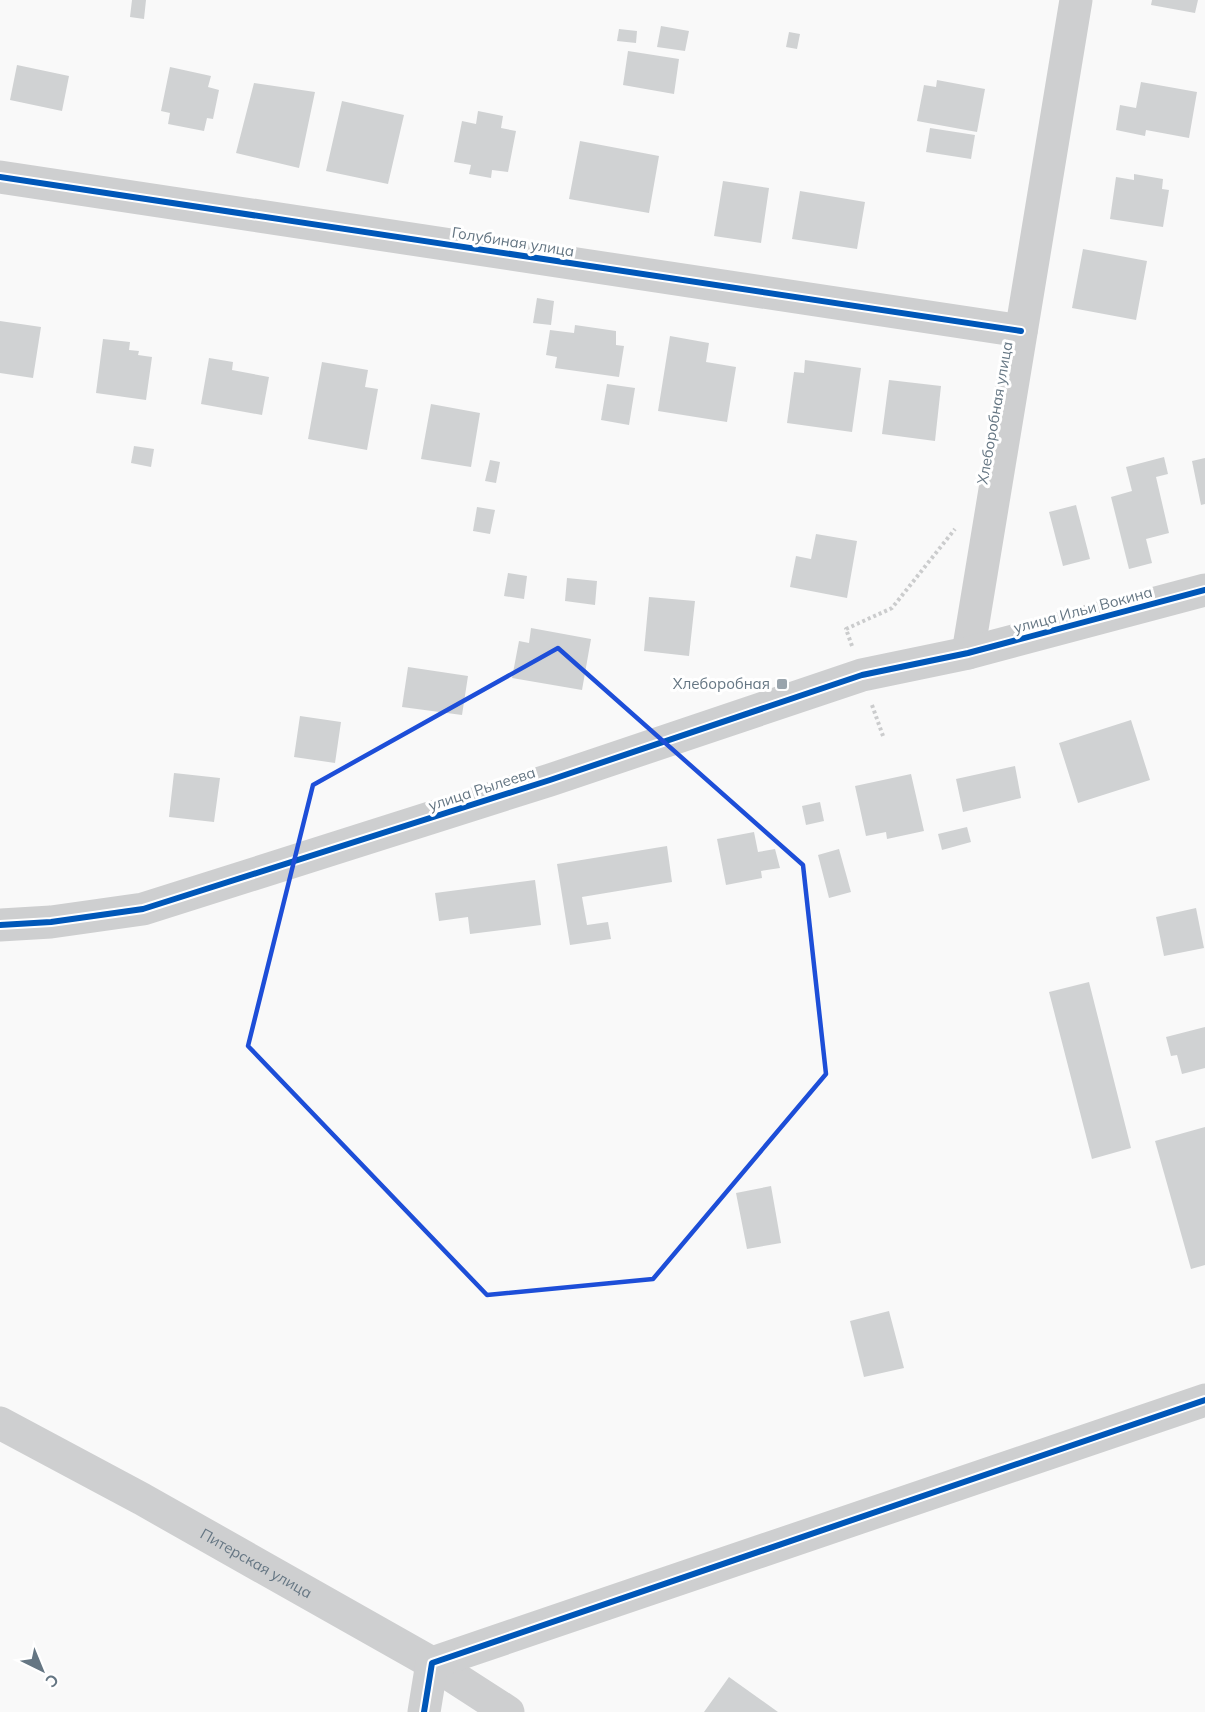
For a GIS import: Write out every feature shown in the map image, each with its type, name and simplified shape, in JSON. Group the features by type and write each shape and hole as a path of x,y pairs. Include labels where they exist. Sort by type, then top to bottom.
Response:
{"street":[{"name":"Хлеборобная улица","path":"968,653 1076,0"},
{"name":"Голубиная улица","path":"0,177 1022,331"},
{"name":"улица Ильи Вокина","path":"968,653 1205,590"},
{"name":"улица Рылеева","path":"0,925 61,921 143,909 550,780 862,675 968,653"},
{"path":"424,1712 432,1662 1205,1400"},
{"name":"Питерская улица","path":"0,1423 142,1499 432,1662 508,1712"}],"path":[{"path":"882,736 846,629 892,608 956,529"}],"highlighted area":[{"path":"558,648 803,865 826,1074 653,1279 487,1295 248,1046 313,785"}],"building":[{"path":"132,0 146,0 144,19 130,17"},
{"path":"1152,0 1198,0 1195,13 1151,5"},
{"path":"661,26 689,31 685,51 657,47"},
{"path":"619,29 637,31 636,43 617,41"},
{"path":"789,32 800,34 797,49 786,47"},
{"path":"628,51 679,59 674,94 623,85"},
{"path":"17,65 69,76 62,111 10,100"},
{"path":"170,67 211,76 208,87 219,90 213,119 207,118 204,131 168,124 170,113 161,111"},
{"path":"937,80 985,89 977,132 917,121 924,85 936,87"},
{"path":"1141,82 1197,92 1189,138 1146,130 1145,136 1116,130 1120,105 1136,108"},
{"path":"254,83 315,92 299,168 236,153"},
{"path":"342,101 404,115 388,184 326,171"},
{"path":"478,111 503,116 501,128 516,131 508,172 492,170 491,178 469,174 471,165 454,162 462,121 476,124"},
{"path":"930,128 975,135 971,159 926,152"},
{"path":"580,141 659,156 649,213 569,199"},
{"path":"1134,174 1163,179 1162,189 1169,190 1163,227 1110,219 1116,177 1134,180"},
{"path":"723,181 769,188 761,243 714,236"},
{"path":"800,191 865,202 857,249 792,239"},
{"path":"1083,249 1147,261 1136,320 1072,308"},
{"path":"537,298 554,301 551,325 533,323"},
{"path":"0,321 41,327 33,378 0,373"},
{"path":"575,325 616,331 616,345 624,346 619,377 555,368 557,357 546,355 550,330 574,333"},
{"path":"670,336 709,343 706,362 736,367 727,422 658,411"},
{"path":"103,339 130,342 129,350 139,351 138,355 152,357 146,400 96,393"},
{"path":"209,358 233,362 232,370 269,377 262,415 201,404"},
{"path":"805,360 861,368 852,432 787,423 794,372 804,373"},
{"path":"322,362 368,370 365,387 378,389 367,450 308,439"},
{"path":"889,380 941,386 935,441 882,434"},
{"path":"607,384 635,388 629,425 601,420"},
{"path":"431,404 480,413 471,467 421,459"},
{"path":"134,446 154,449 151,467 131,463"},
{"path":"1164,457 1168,474 1156,477 1169,533 1146,539 1152,563 1129,569 1111,497 1132,491 1126,467"},
{"path":"1205,458 1205,504 1201,505 1192,461"},
{"path":"490,460 500,462 496,483 485,481"},
{"path":"1076,505 1090,559 1063,566 1049,512"},
{"path":"477,507 495,510 490,534 473,531"},
{"path":"816,534 857,541 847,598 790,587 796,556 811,559"},
{"path":"508,573 527,576 524,599 504,596"},
{"path":"567,578 597,581 595,605 565,601"},
{"path":"649,597 695,601 689,656 644,651"},
{"path":"531,628 591,639 582,690 512,678 519,641 529,643"},
{"path":"408,667 468,676 462,715 402,707"},
{"path":"300,716 341,722 335,763 294,757"},
{"path":"1131,720 1150,780 1078,803 1059,743"},
{"path":"1015,766 1021,798 963,812 956,779"},
{"path":"174,773 220,778 214,822 169,817"},
{"path":"911,774 924,831 887,839 886,832 866,836 855,786"},
{"path":"820,802 824,821 806,825 802,806"},
{"path":"967,827 971,842 942,850 938,834"},
{"path":"754,832 758,852 775,849 780,868 761,871 762,878 726,885 717,839"},
{"path":"667,846 672,882 582,897 587,925 608,922 611,939 570,945 557,864"},
{"path":"839,849 851,892 829,898 818,855"},
{"path":"535,880 541,925 470,934 468,917 439,921 435,893"},
{"path":"1196,908 1204,948 1164,956 1156,917"},
{"path":"1089,982 1131,1148 1092,1159 1049,992"},
{"path":"1205,1027 1205,1068 1182,1074 1177,1055 1171,1056 1166,1037"},
{"path":"1205,1127 1205,1265 1191,1269 1155,1141"},
{"path":"771,1186 781,1243 747,1249 736,1193"},
{"path":"889,1311 904,1368 864,1377 850,1321"},
{"path":"729,1677 778,1712 704,1712"}],"cycle path":[{"path":"0,177 1021,331"},
{"path":"0,925 51,922 143,909 550,780 862,675 968,653 1205,590"},
{"path":"424,1712 432,1663 1205,1400"}],"place":[{"name":"Хлеборобная","path":"782,684"}]}
